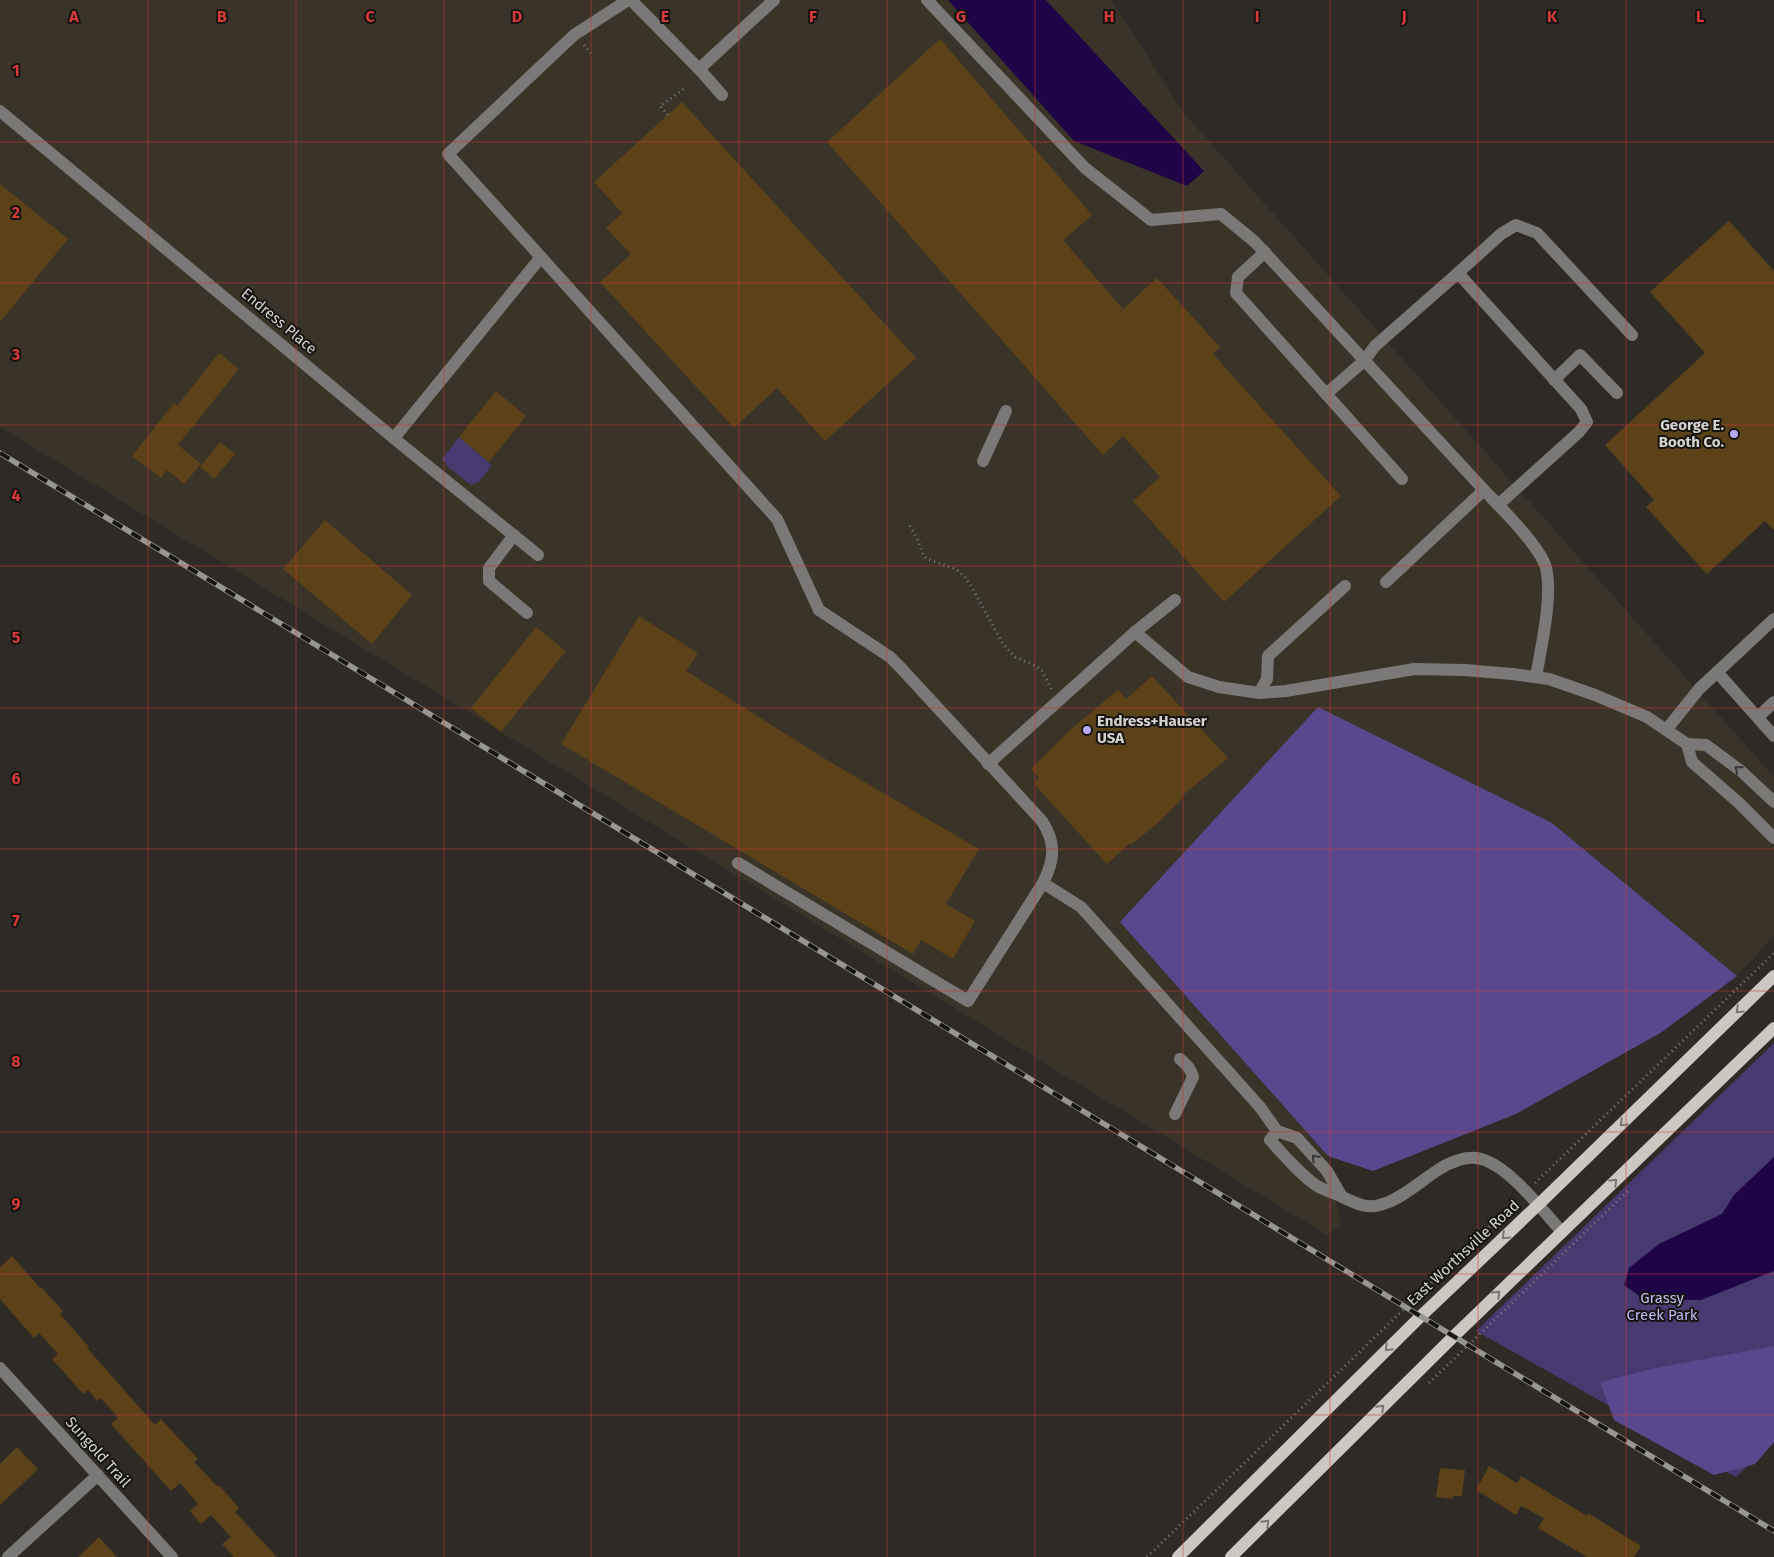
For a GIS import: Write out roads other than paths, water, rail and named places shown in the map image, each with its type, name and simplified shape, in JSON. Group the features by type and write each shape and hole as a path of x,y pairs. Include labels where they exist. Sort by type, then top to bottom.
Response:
{"main road":[{"name":"East Worthsville Road","path":"1178,1557 1420,1317 1774,976"},
{"path":"1231,1557 1453,1337 1774,1028"}],"street":[{"path":"722,95 700,69 630,0 574,35 448,154 777,519 819,610 890,657 907,673 1042,821 1049,832 1053,845 1049,871 1043,883 968,1001 738,863"},
{"path":"700,69 774,0"},
{"path":"927,0 1085,168 1151,220 1221,214 1255,242 1521,530 1546,566 1548,587 1536,678"},
{"name":"Endress Place","path":"0,111 538,555"},
{"path":"1326,394 1364,361 1375,346 1501,234 1516,225 1537,233 1632,335"},
{"path":"1265,252 1238,277 1236,293 1402,479"},
{"path":"394,438 540,257"},
{"path":"1458,273 1581,409 1587,422 1579,432 1498,505"},
{"path":"1554,380 1580,354 1617,393"},
{"path":"983,461 1006,411"},
{"path":"1386,582 1484,490"},
{"path":"514,535 489,568 489,581 527,613"},
{"path":"1259,693 1267,679 1268,656 1345,586"},
{"path":"988,764 1136,632 1175,600"},
{"path":"1667,729 1699,689 1774,619"},
{"path":"1136,632 1188,677 1219,687 1259,693 1286,691 1414,670 1464,670 1549,679 1595,695 1647,717 1687,744 1706,745 1742,771 1774,802"},
{"path":"1717,672 1774,736"},
{"path":"1758,717 1774,702"},
{"path":"1687,744 1692,762 1739,803 1774,838"},
{"path":"1043,883 1081,907 1260,1107 1273,1135 1313,1184 1355,1204 1369,1207 1384,1204 1445,1166 1466,1158 1480,1158 1494,1163 1526,1192 1562,1232"},
{"path":"1175,1114 1193,1078 1188,1065 1180,1059"},
{"path":"1273,1135 1297,1138 1327,1171 1342,1197"},
{"name":"Sungold Trail","path":"0,1368 172,1557"},
{"path":"8,1557 98,1475"}],"railway":[{"path":"0,453 1774,1531"}],"place":[{"name":"George E. Booth Co.","path":"1734,434"},
{"name":"Endress+Hauser USA","path":"1087,730"}],"park label":[{"name":"Grassy Creek Park","path":"1662,1306"}]}
